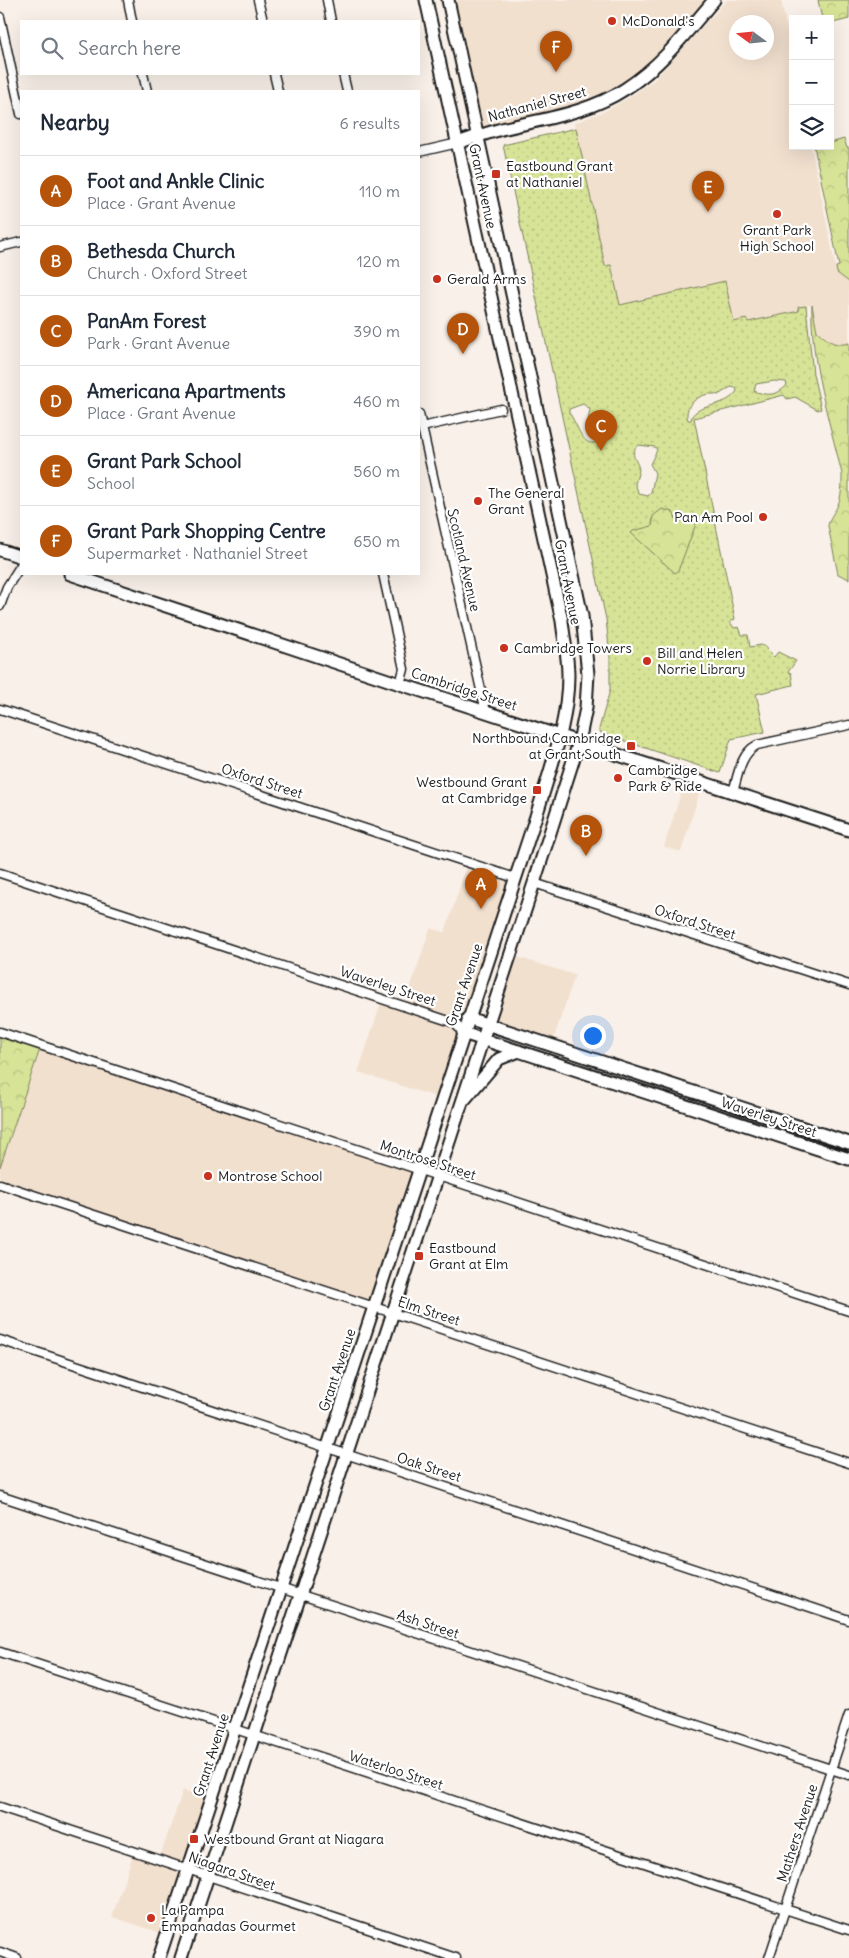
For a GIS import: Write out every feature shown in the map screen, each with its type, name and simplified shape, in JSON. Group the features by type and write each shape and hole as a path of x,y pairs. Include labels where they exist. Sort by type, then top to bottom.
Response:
{"main road":[{"name":"Grant Avenue","path":"159,1958 375,1307 463,1033 516,878 560,736 566,699 568,674 562,621 426,0"},
{"name":"Grant Avenue","path":"181,1958 534,883 579,742 586,708 588,674 582,616 448,0"},
{"name":"Nathaniel Street","path":"458,143 594,105 625,90 656,66 714,0"},
{"path":"0,550 20,558"},
{"name":"Cambridge Street","path":"73,575 849,830"},
{"name":"Waverley Street","path":"468,1018 849,1143"},
{"name":"Waverley Street","path":"463,1033 849,1159"},
{"path":"460,1104 499,1059 519,1051"}],"street":[{"path":"128,0 132,20"},
{"path":"258,0 263,20"},
{"path":"327,0 332,20"},
{"path":"0,17 20,109"},
{"path":"144,75 147,90"},
{"path":"274,75 278,90"},
{"path":"343,75 347,90"},
{"name":"Nathaniel Street","path":"420,152 458,143"},
{"path":"0,247 20,242"},
{"path":"422,427 501,409"},
{"name":"Scotland Avenue","path":"420,418 486,712"},
{"path":"0,606 6,586 20,566"},
{"path":"383,575 404,669 400,684"},
{"name":"Oxford Street","path":"0,709 516,878"},
{"path":"733,792 744,756 749,749 757,745 849,725"},
{"name":"Waverley Street","path":"0,872 455,1023 463,1033"},
{"name":"Oxford Street","path":"534,883 849,985"},
{"name":"Montrose Street","path":"0,1032 849,1312"},
{"name":"Elm Street","path":"0,1184 849,1463"},
{"name":"Oak Street","path":"0,1340 849,1620"},
{"name":"Ash Street","path":"0,1496 849,1775"},
{"name":"Waterloo Street","path":"0,1652 849,1930"},
{"name":"Mathers Avenue","path":"769,1958 849,1715"},
{"name":"Niagara Street","path":"0,1807 456,1958"},
{"path":"0,1952 17,1958"}],"shaded area":[{"path":"448,0 715,0 674,47 594,105 478,136"},
{"path":"727,0 781,0 789,39 789,150 812,150 837,273 849,282 849,343 841,345 833,343 817,331 811,322 811,305 798,307 799,311 747,322 734,322 730,302 615,326 574,123 607,110 655,79"},
{"path":"686,777 703,782 681,852 664,847"},
{"path":"468,862 515,878 468,1018 455,1023 463,1033 442,1099 358,1072 382,1000 404,1007 430,928 445,932"},
{"path":"511,955 575,975 552,1044 498,1027 485,1031"},
{"name":"Montrose School","path":"41,1046 419,1170 375,1307 0,1184 0,1167"},
{"path":"183,1790 212,1800 167,1935 112,1917 134,1851 159,1859"}],"green space":[{"path":"818,0 849,0 849,19 834,23 834,15 821,15"},
{"path":"576,128 605,266 611,265 620,305 725,281 734,322 746,319 748,322 799,311 798,307 806,306 813,374 821,409 818,410 795,397 787,399 784,395 694,418 735,619 730,622 734,628 739,627 742,635 748,635 750,647 761,645 766,647 774,657 778,652 796,661 788,672 791,673 793,685 756,694 765,732 731,739 720,773 601,733 599,729 610,690 610,657 606,619 503,145","holes":["774,381 786,382 787,385 776,393 764,394 754,391 756,384","731,387 736,388 737,391 725,401 697,411 691,420 688,420 687,414 691,404 701,396 718,395","583,404 590,409 588,421 598,425 598,437 594,443 590,443 582,437 569,413 569,409","638,445 655,447 657,450 650,464 655,473 651,493 648,496 639,494 635,484 639,470 634,455"]},
{"path":"844,139 847,148 849,148 849,282 837,273 836,267 839,266 815,150 834,150 834,142"},
{"path":"812,305 817,331 835,343 849,343 849,579 838,574 828,526 829,520 840,499 842,474 817,369 812,326"},
{"path":"662,509 673,512 677,521 699,516 678,571 675,573 631,533 652,526 653,516"},
{"path":"0,1032 41,1046 0,1167"}],"place":[{"name":"McDonald's","path":"612,21"},
{"name":"Grant Park Shopping Centre","path":"556,72"},
{"name":"Eastbound Grant at Nathaniel","path":"496,174"},
{"name":"Grant Park School","path":"708,212"},
{"name":"Grant Park High School","path":"777,214"},
{"name":"Gerald Arms","path":"437,279"},
{"name":"Americana Apartments","path":"463,354"},
{"name":"PanAm Forest","path":"601,451"},
{"name":"The General Grant","path":"478,501"},
{"name":"Pan Am Pool","path":"763,517"},
{"name":"Cambridge Towers","path":"504,648"},
{"name":"Bill and Helen Norrie Library","path":"647,661"},
{"name":"Northbound Cambridge at Grant South","path":"631,746"},
{"name":"Cambridge Park & Ride","path":"618,778"},
{"name":"Westbound Grant at Cambridge","path":"537,790"},
{"name":"Bethesda Church","path":"586,856"},
{"name":"Foot and Ankle Clinic","path":"481,909"},
{"name":"Montrose School","path":"208,1176"},
{"name":"Eastbound Grant at Elm","path":"419,1256"},
{"name":"Westbound Grant at Niagara","path":"194,1839"},
{"name":"La Pampa Empanadas Gourmet","path":"151,1918"}]}
